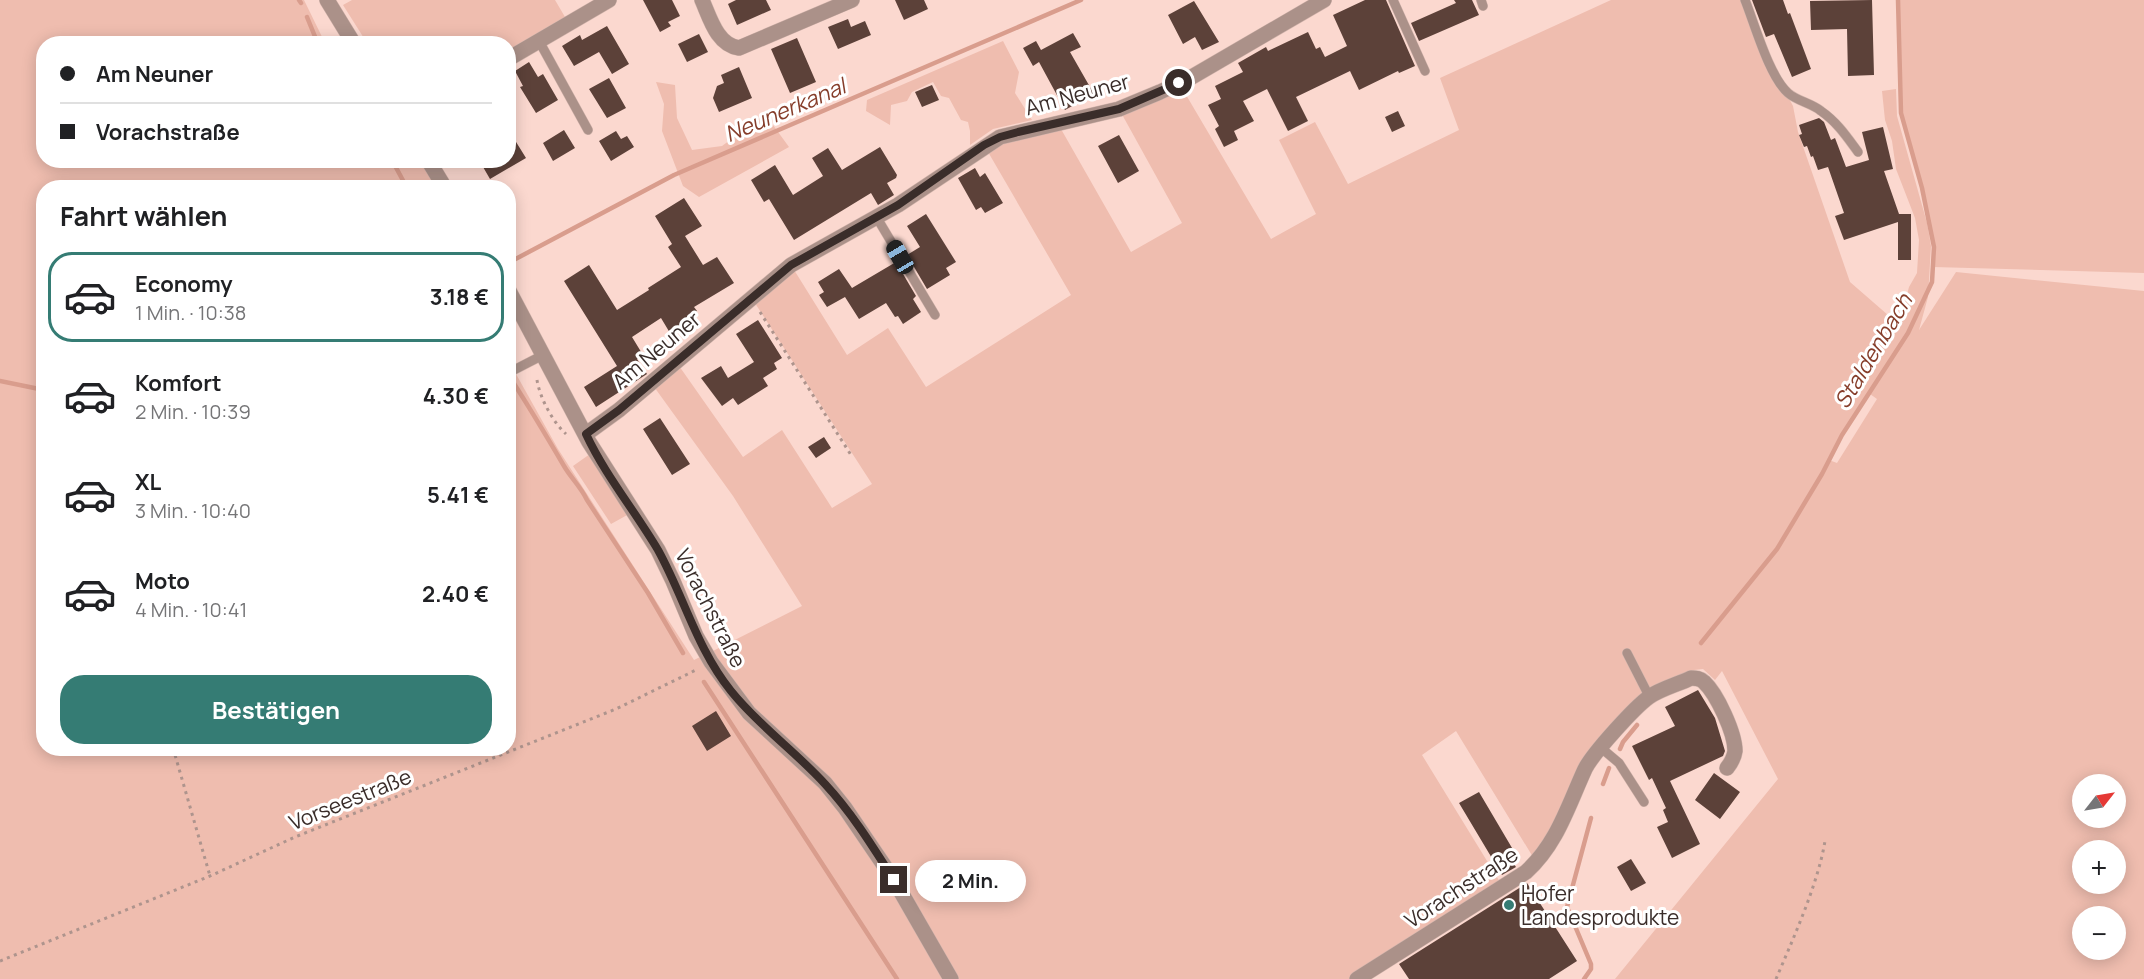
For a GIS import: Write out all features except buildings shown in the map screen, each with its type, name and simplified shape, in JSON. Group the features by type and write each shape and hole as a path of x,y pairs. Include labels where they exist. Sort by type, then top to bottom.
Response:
{"street":[{"path":"327,0 349,36"},
{"path":"516,54 609,0"},
{"path":"702,0 720,38 726,44 739,48 852,0"},
{"name":"Am Neuner","path":"586,434 619,410 791,265 877,218 1000,137 1119,109 1160,92 1190,78 1324,0"},
{"name":"Vorachstraße","path":"516,303 608,473 658,550 696,636 711,662 749,713 825,783 845,807 894,880 951,979"},
{"name":"Vorachstraße","path":"1357,979 1518,877 1536,862 1547,850 1562,823 1586,767 1600,747 1649,696 1691,678 1698,678 1704,682 1720,706 1732,737 1735,751 1733,760 1727,768"}],"lane":[{"path":"1393,0 1425,71"},
{"path":"1746,0 1773,70 1784,89 1790,96 1820,110 1842,129 1858,152"},
{"path":"539,41 588,130"},
{"path":"877,218 935,315"},
{"path":"516,369 545,354"},
{"path":"1627,653 1649,696"},
{"path":"1600,747 1619,763 1644,802"}],"path":[{"path":"752,297 778,343 850,455"},
{"name":"Vorseestraße","path":"516,749 616,709 711,662"},
{"path":"175,756 210,876"},
{"name":"Vorseestraße","path":"0,960 210,876 295,837 498,756"},
{"path":"1776,979 1800,920 1823,855 1825,841"}],"shaded area":[{"path":"0,0 304,0 322,36 36,36 36,168 427,168 434,180 36,180 36,756 516,756 516,374 558,449 694,660 704,655 835,802 916,924 947,979 0,979"},
{"path":"352,0 555,0 565,17 516,46 516,36 363,36 343,5"},
{"path":"1611,0 1746,0 1768,59 1793,106 1798,132 1850,282 1896,322 1902,314 1909,287 1917,273 1919,240 1915,218 1896,169 1892,141 1885,120 1882,91 1896,89 1897,116 1927,223 1931,246 1928,297 1919,330 1956,272 2144,291 2144,979 1615,979 1778,779 1722,671 1715,680 1703,669 1694,670 1691,678 1649,696 1600,747 1536,862 1456,731 1422,755 1503,887 1357,979 951,979 868,839 749,713 709,653 802,606 733,496 652,384 677,363 743,457 782,430 832,508 872,484 751,297 791,265 847,355 888,328 926,387 1071,295 984,145 1057,122 1131,252 1182,223 1119,109 1179,83 1271,239 1316,214 1279,140 1315,122 1348,184 1459,130 1440,78","holes":["1870,394 1877,399 1837,463 1829,460 1842,435"]},
{"path":"1898,0 2144,0 2144,273 1933,267 1934,247 1922,188 1901,113"},
{"path":"1003,41 1019,72 1015,93 1032,120 993,129 970,145 968,122 961,120 949,98 941,96 933,82 912,92 907,101 891,105 890,125 866,111 867,100"},
{"path":"656,82 675,85 677,118 692,150 722,146 765,114 789,147 699,197 683,186 662,131 664,104"},
{"path":"590,454 629,514 611,524 573,466"}],"waterway":[{"name":"Neunerkanal","path":"516,259 674,175 1081,0"},
{"name":"Staldenbach","path":"1701,643 1777,549 1822,474 1842,435 1908,333 1932,282 1934,247 1922,188 1901,113 1898,0"},
{"path":"307,17 315,36"},
{"path":"396,168 403,180"},
{"name":"Neunerkanal","path":"0,381 36,388"},
{"path":"516,387 567,470 648,593 683,653"},
{"path":"704,682 897,979"},
{"name":"Staldenbach","path":"1620,749 1637,725"},
{"name":"Staldenbach","path":"1603,784 1609,768"},
{"name":"Staldenbach","path":"1584,979 1591,969 1591,964 1567,907 1591,818"}],"place":[{"name":"Hofer Landesprodukte","path":"1509,905"}],"route":[{"path":"894,880 868,839 825,783 749,713 729,689 696,636 658,550 608,473 586,434 619,410 791,265 898,205 984,145 1018,132 1119,109 1179,83"}]}
